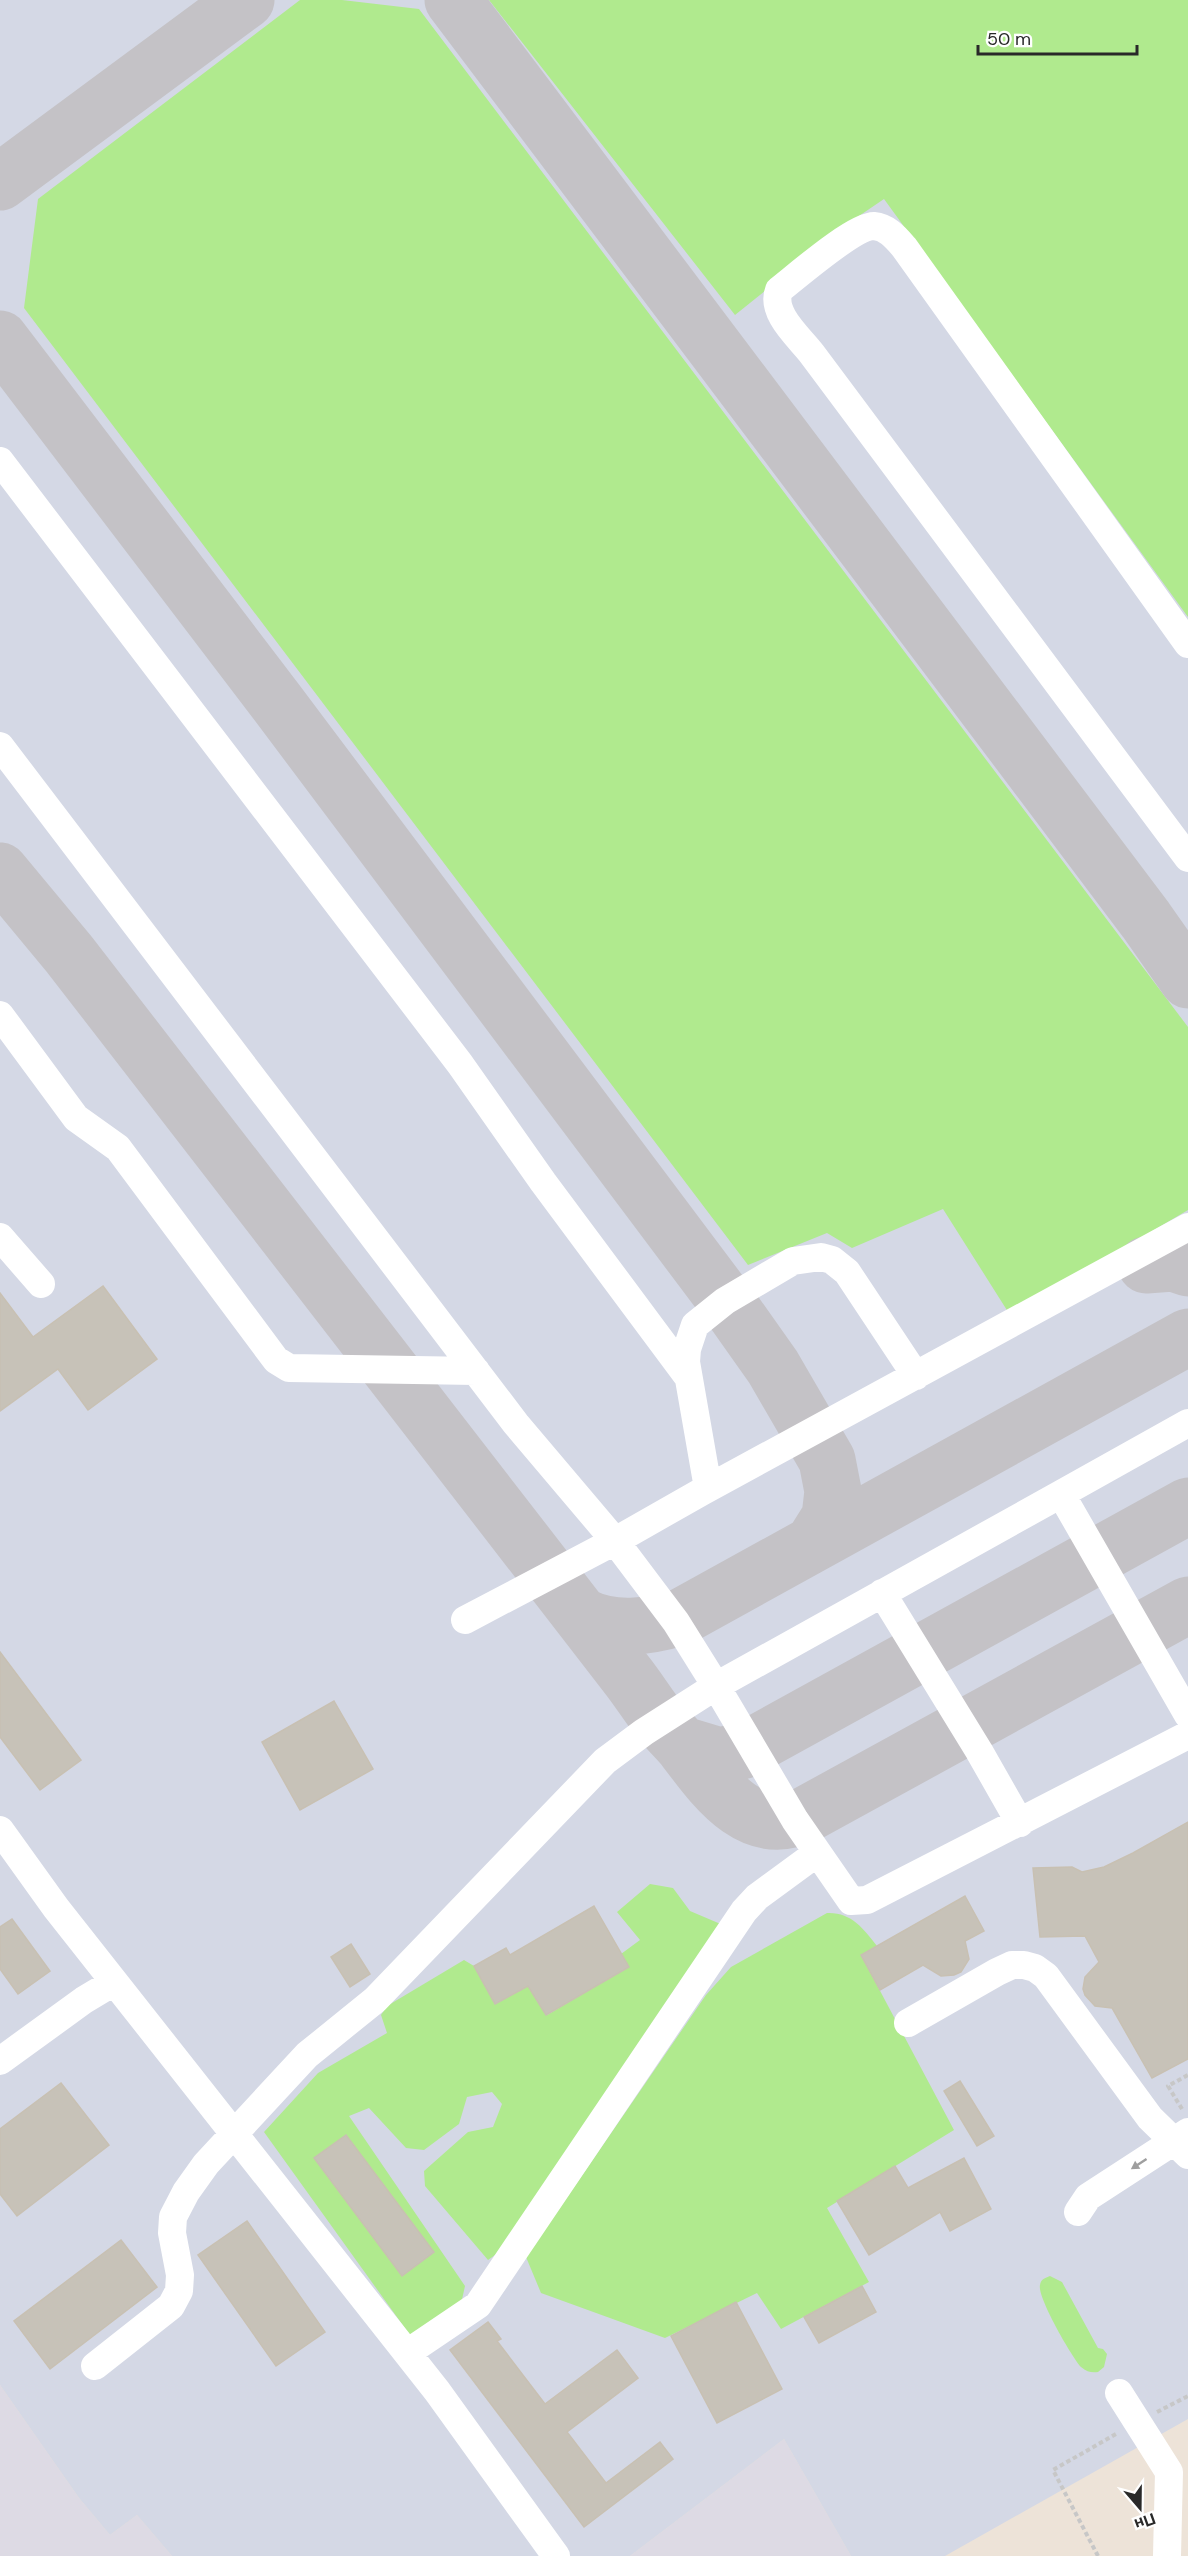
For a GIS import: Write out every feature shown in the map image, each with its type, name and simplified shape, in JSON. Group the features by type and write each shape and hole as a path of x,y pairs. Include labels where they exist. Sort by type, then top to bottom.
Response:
{"lane":[{"path":"1188,644 904,247 890,232 875,226 853,234 779,290 775,298 778,310 785,321 873,434 1188,858"},
{"path":"0,460 460,1064 543,1182 688,1377"},
{"path":"0,746 516,1424 615,1541 676,1622 817,1853 845,1896 851,1901 867,1900 1188,1735"},
{"path":"0,1015 76,1118 118,1148 276,1360 289,1368 476,1371"},
{"path":"465,1620 615,1541 1188,1227"},
{"path":"0,1238 41,1284"},
{"path":"708,1488 688,1377 687,1349 695,1325 725,1300 793,1261 821,1257 832,1260 852,1278 916,1376"},
{"path":"94,2366 171,2306 179,2291 180,2275 172,2234 173,2217 186,2192 206,2164 307,2055 375,2000 605,1761 644,1732 716,1686 1188,1424"},
{"path":"1061,1494 1188,1716"},
{"path":"882,1593 979,1750 1020,1823"},
{"path":"0,1830 56,1908 407,2353 556,2556"},
{"path":"407,2353 478,2305 744,1911 757,1897 817,1853"},
{"path":"908,2023 1012,1965 1035,1968 1056,1986 1150,2118 1183,2135 1088,2197 1078,2212"},
{"path":"0,2061 84,2000 114,1982"},
{"path":"1119,2393 1169,2472 1167,2556"}],"path":[{"path":"1183,2135 1168,2086 1188,2074"},
{"path":"1096,2555 1053,2470 1188,2396"}],"shaded area":[{"path":"0,0 1188,0 1188,2419 945,2556 851,2556 784,2439 630,2556 172,2556 137,2515 110,2535 79,2498 0,2385"},
{"path":"0,2385 79,2498 110,2535 137,2515 172,2556 0,2556"},
{"path":"784,2439 851,2556 630,2556"}],"green space":[{"path":"300,0 342,0 419,9 1188,1027 1188,1210 1010,1315 943,1209 852,1248 827,1233 748,1265 24,308 38,199"},
{"path":"489,0 1188,0 1188,617 884,199 856,218 735,315"},
{"path":"650,1884 673,1888 690,1911 730,1928 515,2241 488,2260 425,2186 424,2171 468,2132 493,2127 502,2104 492,2092 467,2097 459,2124 424,2150 406,2148 369,2108 349,2116 465,2286 461,2304 412,2338 264,2132 318,2073 387,2033 381,2015 387,2006 464,1960 474,1966 495,2004 528,1986 547,2015 628,1967 621,1954 640,1940 617,1912"},
{"path":"827,1913 850,1918 877,1946 861,1955 954,2130 827,2208 869,2282 781,2329 757,2293 665,2338 541,2293 526,2257 706,1995 731,1967"},
{"path":"1050,2276 1062,2282 1098,2348 1103,2349 1107,2354 1104,2367 1098,2372 1090,2372 1081,2367 1049,2314 1040,2285 1042,2280"}],"building":[{"path":"103,1286 157,1359 88,1410 58,1369 0,1411 0,1293 33,1337"},
{"path":"0,1652 81,1760 40,1790 0,1737"},
{"path":"334,1701 373,1769 300,1810 262,1742"},
{"path":"1188,1822 1188,2059 1152,2078 1112,2008 1095,2006 1085,1995 1083,1989 1085,1977 1099,1962 1085,1936 1040,1937 1033,1868 1072,1867 1082,1872 1104,1867"},
{"path":"965,1896 984,1931 965,1941 969,1959 961,1972 941,1976 923,1965 880,1990 861,1955"},
{"path":"594,1906 629,1967 546,2015 528,1986 495,2004 474,1966 506,1948 510,1955"},
{"path":"12,1919 50,1971 18,1994 0,1969 0,1927"},
{"path":"351,1944 370,1974 350,1987 331,1957"},
{"path":"960,2081 994,2136 977,2146 944,2091"},
{"path":"61,2083 109,2145 17,2216 0,2194 0,2129"},
{"path":"346,2135 434,2252 402,2276 314,2158"},
{"path":"964,2158 991,2209 950,2231 940,2212 869,2255 837,2201 895,2166 908,2188"},
{"path":"247,2221 325,2332 276,2366 198,2255"},
{"path":"121,2240 157,2287 50,2369 14,2321"},
{"path":"862,2286 876,2312 819,2343 804,2317"},
{"path":"736,2302 782,2389 717,2423 671,2336"},
{"path":"488,2322 501,2339 497,2341 545,2404 617,2350 638,2378 567,2432 606,2483 660,2442 673,2459 584,2527 450,2350"}],"taxiway":[{"path":"0,182 246,0"},
{"path":"453,0 1146,920 1188,980"},
{"path":"0,339 278,704 732,1309 773,1367 827,1460 833,1491 830,1517 813,1544"},
{"path":"0,871 69,954 661,1722 720,1792 750,1815 767,1820 786,1820 807,1814 1188,1605"},
{"path":"1146,1265 1173,1263 1188,1268"},
{"path":"582,1616 619,1626 644,1625 681,1617 1188,1337"},
{"path":"690,1747 720,1756 745,1750 1188,1506"}]}
